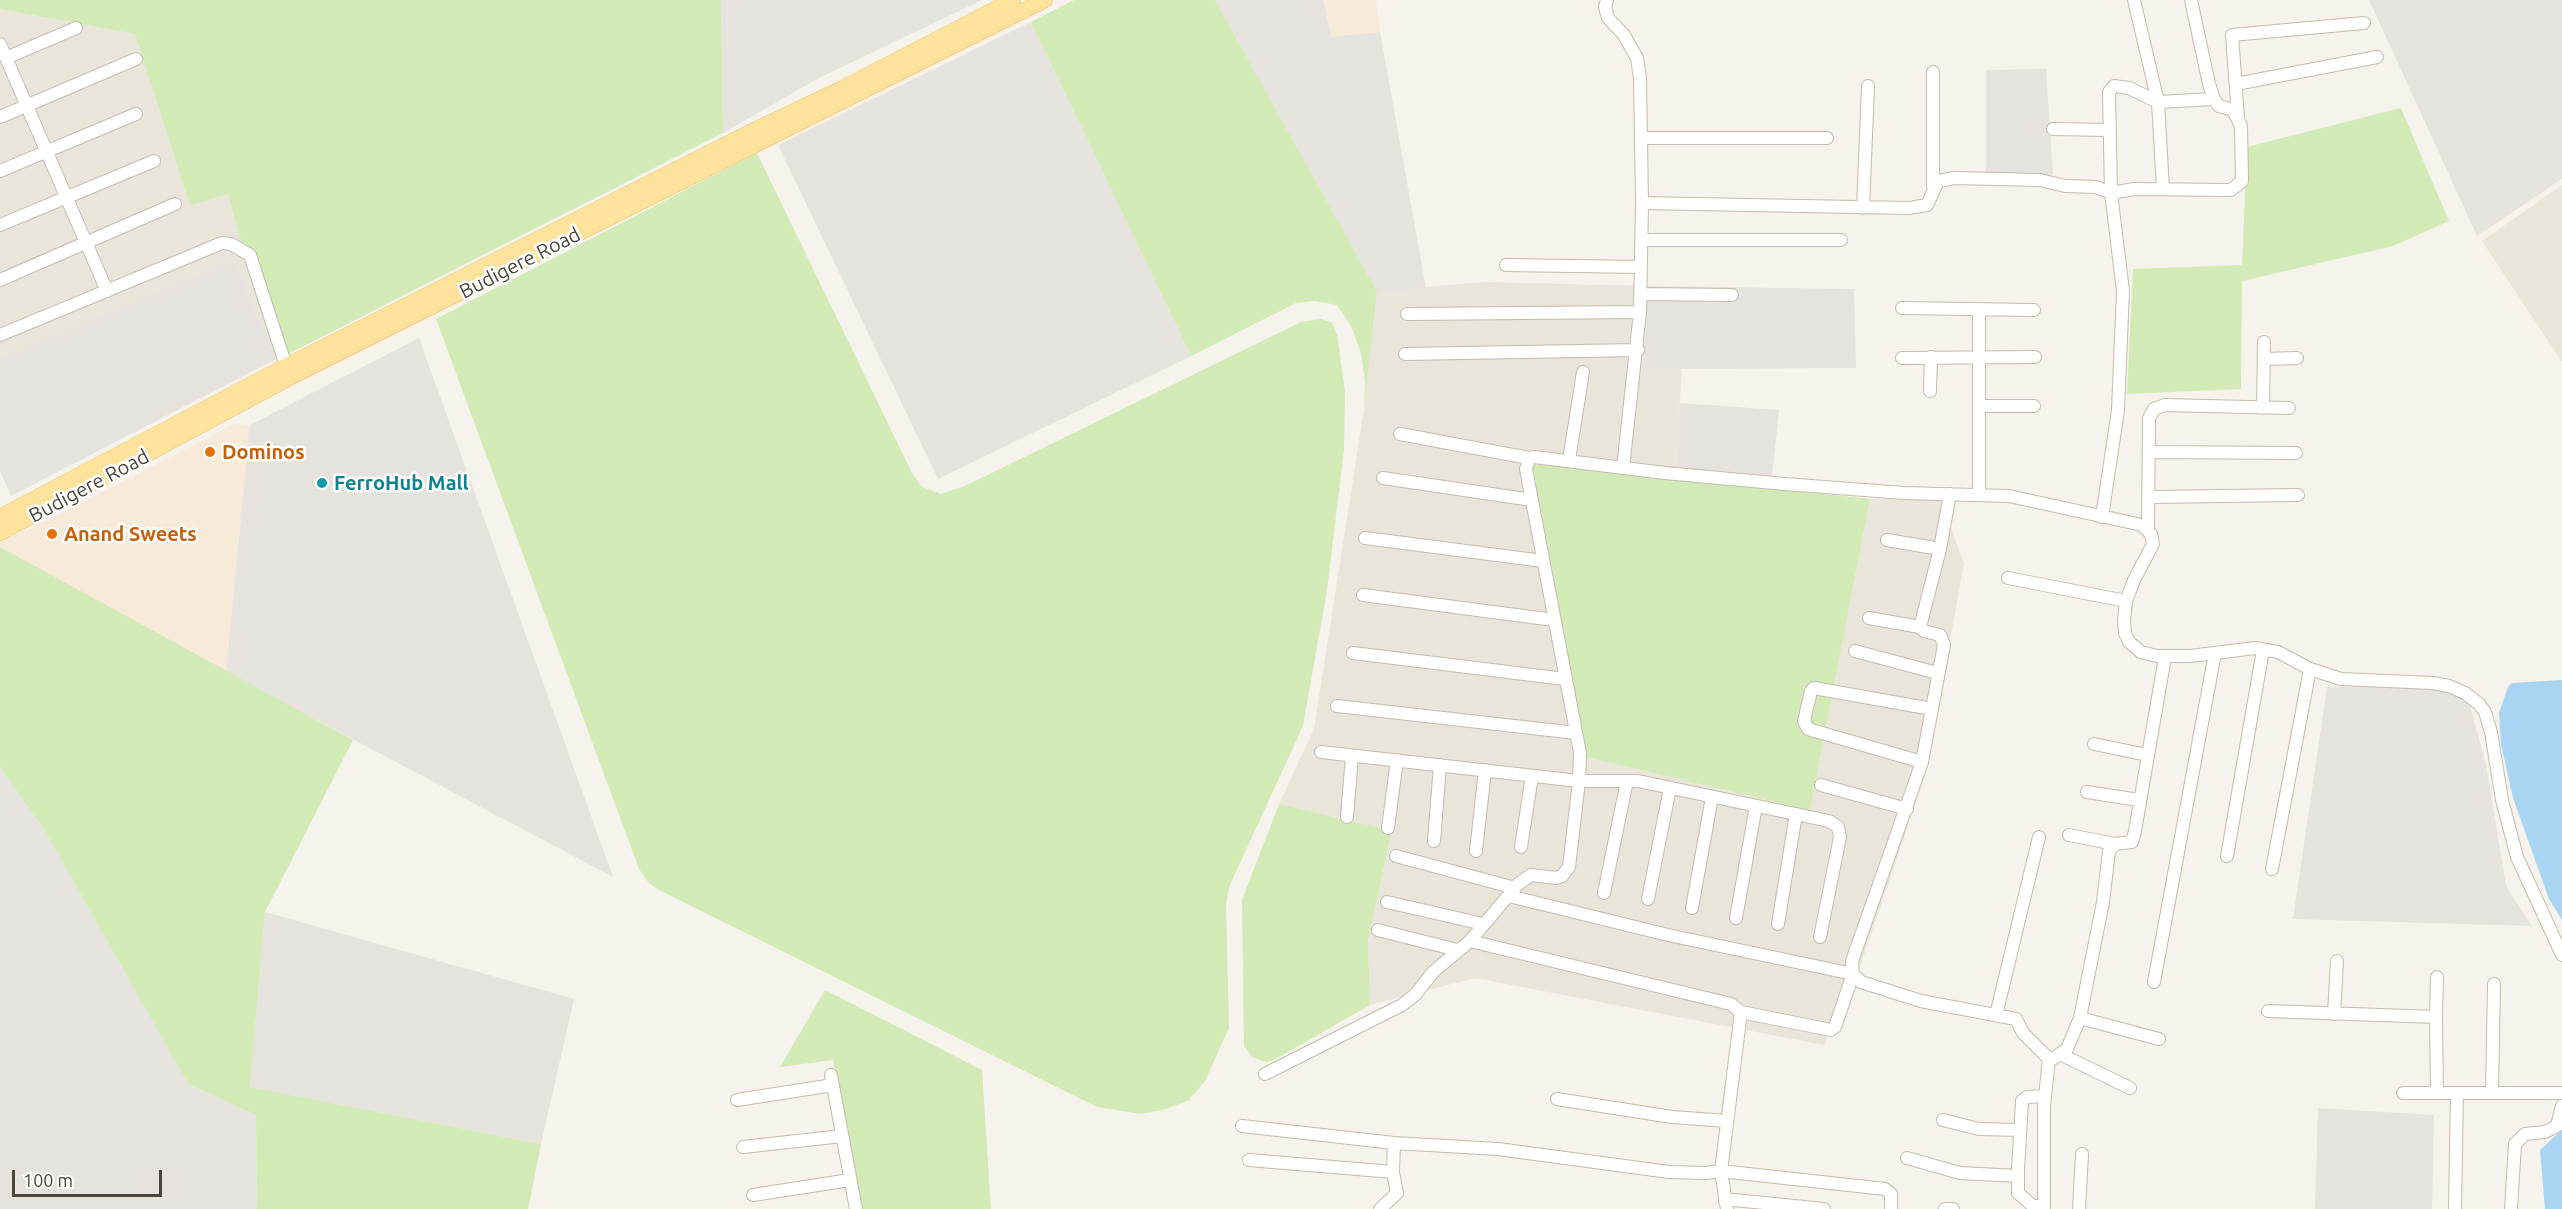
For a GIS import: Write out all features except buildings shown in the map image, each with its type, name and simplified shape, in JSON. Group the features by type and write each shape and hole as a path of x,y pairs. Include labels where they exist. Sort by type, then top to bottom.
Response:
{"main road":[{"name":"Budigere Road","path":"0,517 286,366 841,89 1013,0"},
{"name":"Budigere Road","path":"0,533 293,376 1045,0"}],"street":[{"path":"1607,0 1605,7 1608,18 1624,35 1637,58 1640,78 1641,294 1638,350 1623,468"},
{"path":"2134,0 2158,102 2163,189"},
{"path":"2191,0 2208,84 2214,99 2219,106 2233,110 2238,117"},
{"path":"1642,203 1863,208 1923,206 1930,202 1938,180 1954,178 2040,180 2065,186 2096,187 2111,193 2134,189 2231,190 2241,181 2243,168 2232,35 2364,23"},
{"path":"6,58 76,28"},
{"path":"0,44 107,291"},
{"path":"2236,84 2377,57"},
{"path":"0,117 136,59"},
{"path":"1933,72 1933,191"},
{"path":"1863,208 1868,86"},
{"path":"2102,517 2118,410 2124,291 2111,193 2109,92 2114,86 2129,88 2158,102 2214,99"},
{"path":"0,171 136,114"},
{"path":"2053,129 2108,130"},
{"path":"1641,138 1827,138"},
{"path":"0,225 154,161"},
{"path":"0,280 176,204"},
{"path":"1642,240 1841,240"},
{"path":"0,335 222,243 231,244 250,255 286,366"},
{"path":"1506,265 1641,267"},
{"path":"1641,294 1732,295"},
{"path":"1902,308 2034,310"},
{"path":"1979,309 1979,495"},
{"path":"1407,314 1640,312"},
{"path":"2263,408 2264,342"},
{"path":"1405,354 1638,350"},
{"path":"1930,391 1931,357"},
{"path":"1902,358 2035,357"},
{"path":"2264,359 2296,358"},
{"path":"1569,460 1583,372"},
{"path":"2148,529 2150,418 2154,409 2165,405 2289,408"},
{"path":"1979,406 2034,406"},
{"path":"1400,434 1529,458 1540,456 1623,468 1785,484 2009,496 2142,525 2153,537 2153,544 2126,601 2124,628 2129,642 2146,654 2164,657 2255,648 2278,652 2310,669 2341,679 2433,683 2449,686 2465,693 2479,704 2485,712 2491,732 2502,800 2517,857 2562,956"},
{"path":"2149,452 2295,453"},
{"path":"1264,1074 1402,1005 1415,995 1433,972 1470,941 1512,892 1531,875 1556,878 1562,876 1569,867 1580,781 1580,753 1526,469 1529,458"},
{"path":"1383,478 1532,500"},
{"path":"1920,627 1940,549 1950,494"},
{"path":"2149,497 2298,495"},
{"path":"1365,538 1543,561"},
{"path":"1887,540 1940,549"},
{"path":"2008,578 2126,601"},
{"path":"1363,595 1554,620"},
{"path":"1470,941 1731,1004 1742,1012 1831,1030 1836,1027 1853,974 1852,961 1922,762 1944,645 1943,638 1920,627 1869,618"},
{"path":"2227,856 2263,650"},
{"path":"1855,651 1937,673"},
{"path":"1353,653 1565,679"},
{"path":"2154,982 2215,653"},
{"path":"2069,835 2115,844 2132,842 2164,657"},
{"path":"2272,869 2310,669"},
{"path":"1922,762 1808,729 1804,721 1811,691 1814,688 1932,709"},
{"path":"1337,706 1576,733"},
{"path":"2094,744 2147,755"},
{"path":"1321,752 1580,781 1627,781 1829,821 1838,827 1840,837 1820,937"},
{"path":"1347,817 1352,756"},
{"path":"1388,828 1397,760"},
{"path":"1434,841 1440,765"},
{"path":"1476,851 1485,770"},
{"path":"1521,847 1532,776"},
{"path":"1605,893 1627,781"},
{"path":"1821,785 1907,809"},
{"path":"1648,899 1670,788"},
{"path":"2087,792 2139,800"},
{"path":"1692,908 1712,797"},
{"path":"1736,918 1756,806"},
{"path":"1778,924 1796,814"},
{"path":"1996,1015 2039,837"},
{"path":"2038,1208 2045,1096 2055,1056 2067,1049 2080,1018 2103,902 2109,851 2115,844"},
{"path":"1396,856 1512,892 1668,935 1853,974 1861,982 1921,1001 2016,1019 2023,1033 2055,1056 2130,1088"},
{"path":"1387,902 1483,924"},
{"path":"1378,930 1457,950"},
{"path":"2334,1014 2337,962"},
{"path":"2437,977 2437,1093"},
{"path":"2492,1093 2494,984"},
{"path":"2268,1011 2436,1017"},
{"path":"1742,1012 1721,1171 1726,1205 1743,1200 1824,1209"},
{"path":"2080,1018 2159,1039"},
{"path":"737,1100 832,1080 856,1209"},
{"path":"2403,1093 2562,1093"},
{"path":"2455,1209 2457,1093"},
{"path":"2038,1208 2018,1194 2020,1130 2023,1098 2045,1096"},
{"path":"1557,1099 1672,1117 1727,1121"},
{"path":"2511,1209 2516,1141 2528,1133 2545,1132 2557,1126 2562,1106"},
{"path":"1943,1120 1979,1129 2020,1130"},
{"path":"1242,1126 1394,1143 1498,1149 1669,1172 1721,1171 1885,1189 1891,1194 1891,1209"},
{"path":"743,1147 842,1136"},
{"path":"1380,1209 1396,1193 1393,1172 1394,1143"},
{"path":"2079,1209 2082,1154"},
{"path":"1907,1158 1960,1173 2018,1176"},
{"path":"1249,1160 1393,1172"},
{"path":"753,1195 850,1180"},
{"path":"1945,1209 1953,1209"}],"shaded area":[{"path":"721,0 982,0 819,78 723,133"},
{"path":"1215,0 1324,0 1331,37 1380,32 1426,288 1377,291"},
{"path":"1325,0 1376,0 1380,32 1331,37"},
{"path":"2369,0 2562,0 2562,179 2477,236"},
{"path":"0,9 135,34 190,204 228,194 242,246 253,249 288,354 276,359 234,261 0,359"},
{"path":"1031,22 1191,356 938,479 778,145"},
{"path":"2046,69 2053,175 1986,174 1986,70"},
{"path":"2562,185 2562,362 2482,241"},
{"path":"234,261 276,359 11,496 0,471 0,359"},
{"path":"1487,282 1646,286 1642,368 1682,369 1675,477 1810,809 1870,499 1941,500 1964,564 1925,776 1860,967 1824,1045 1475,978 1370,1005 1368,940 1392,832 1279,804 1314,729 1364,409 1377,291"},
{"path":"1646,286 1854,289 1856,368 1642,369"},
{"path":"419,338 613,877 226,672 250,425"},
{"path":"1680,403 1779,410 1772,476 1676,468"},
{"path":"234,424 250,425 226,672 0,547 0,542 54,517"},
{"path":"2327,687 2443,688 2469,702 2486,765 2506,886 2532,926 2293,919"},
{"path":"0,767 45,831 188,1084 256,1115 257,1209 0,1209"},
{"path":"265,912 574,999 541,1144 250,1087"},
{"path":"2318,1108 2434,1115 2432,1209 2315,1209"}],"green space":[{"path":"0,0 721,0 723,133 288,354 253,249 242,246 228,194 190,205 135,34 0,9"},
{"path":"1074,0 1215,0 1377,291 1364,409 1365,381 1361,353 1351,326 1337,305 1315,301 1296,303 1191,356 1031,22"},
{"path":"2401,108 2449,221 2393,246 2242,281 2241,389 2127,394 2133,269 2242,265 2247,147"},
{"path":"757,153 912,473 922,487 941,494 965,486 1301,322 1321,319 1332,323 1337,335 1345,391 1344,450 1327,590 1303,726 1229,887 1226,904 1229,1028 1205,1081 1189,1100 1166,1109 1141,1114 1097,1107 659,890 649,883 639,869 436,319"},
{"path":"1532,461 1870,499 1810,810 1587,757"},
{"path":"0,547 353,740 265,912 250,1087 541,1144 528,1209 257,1209 256,1115 188,1084 45,831 0,767"},
{"path":"1279,804 1392,831 1368,940 1370,1005 1272,1061 1266,1062 1252,1057 1244,1046 1242,900"},
{"path":"825,990 982,1070 991,1209 861,1209 833,1060 780,1067"}],"water":[{"path":"2562,680 2562,920 2549,899 2513,798 2501,744 2499,713 2508,687 2512,683"},
{"path":"2562,1130 2562,1209 2545,1209 2540,1150"}],"place":[{"name":"Dominos","path":"210,452"},
{"name":"FerroHub Mall","path":"322,483"},
{"name":"Anand Sweets","path":"52,534"}]}
